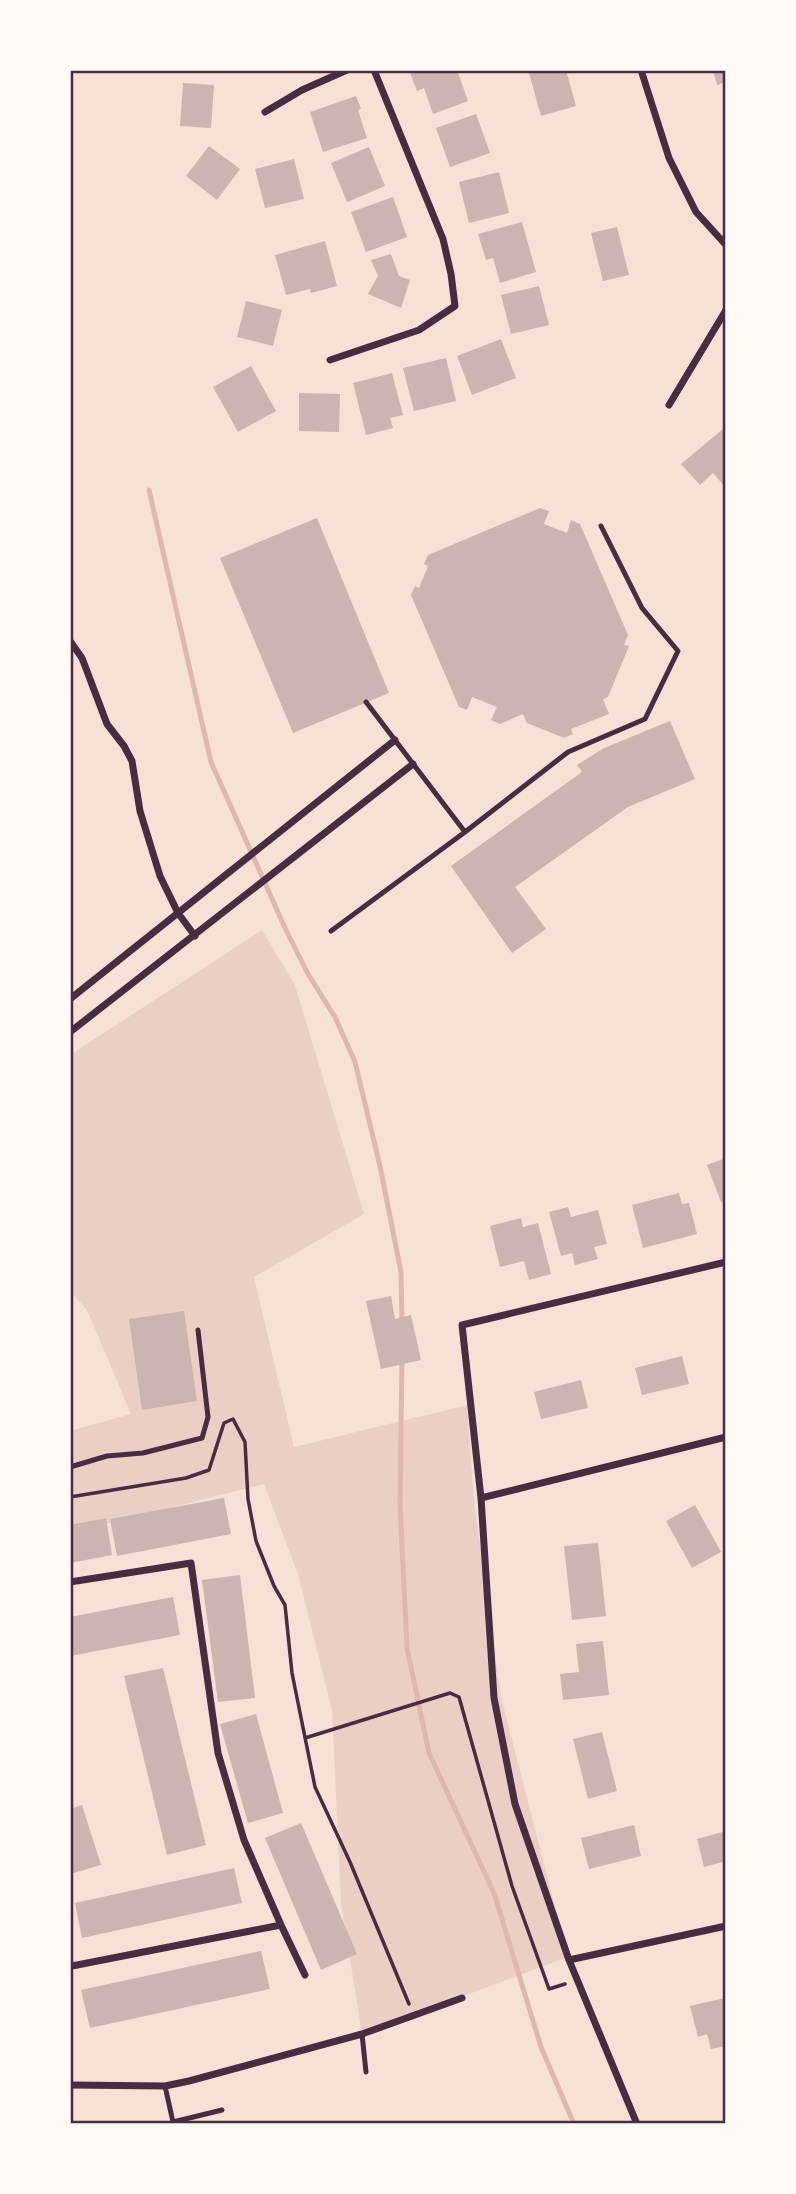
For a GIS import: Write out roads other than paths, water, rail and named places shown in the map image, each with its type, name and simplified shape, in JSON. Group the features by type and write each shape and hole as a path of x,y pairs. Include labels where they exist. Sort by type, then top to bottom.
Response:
{"street":[{"path":"265,112 302,90 347,70"},
{"path":"330,360 419,330 455,306 452,274 443,239 374,70"},
{"path":"641,70 669,158 696,212 726,245"},
{"path":"669,405 726,310"},
{"path":"70,641 82,658 107,724 132,761 140,811 160,876 177,913 195,936"},
{"path":"70,999 395,740"},
{"path":"70,1032 413,764"},
{"path":"638,2124 569,1961 515,1804 494,1698 481,1498 462,1325 726,1262"},
{"path":"481,1498 726,1437"},
{"path":"70,1582 191,1563 218,1752 244,1840 305,1975"},
{"path":"70,1963 72,1966 281,1925"},
{"path":"569,1961 726,1926"},
{"path":"70,2085 165,2086 189,2081 362,2034 462,1998"}],"lane":[{"path":"331,931 568,752 645,719 678,651 642,608 601,526"},
{"path":"366,702 465,832"},
{"path":"70,1467 107,1456 143,1453 202,1437 208,1418 198,1331"},
{"path":"362,2034 366,2072"},
{"path":"165,2086 173,2122 222,2110"}],"waterway":[{"path":"149,490 211,762 285,928 308,974 335,1017 355,1062 380,1166 401,1272 402,1323"},
{"path":"402,1358 400,1505 407,1648 429,1753 494,1893 541,2047 574,2124"}]}
